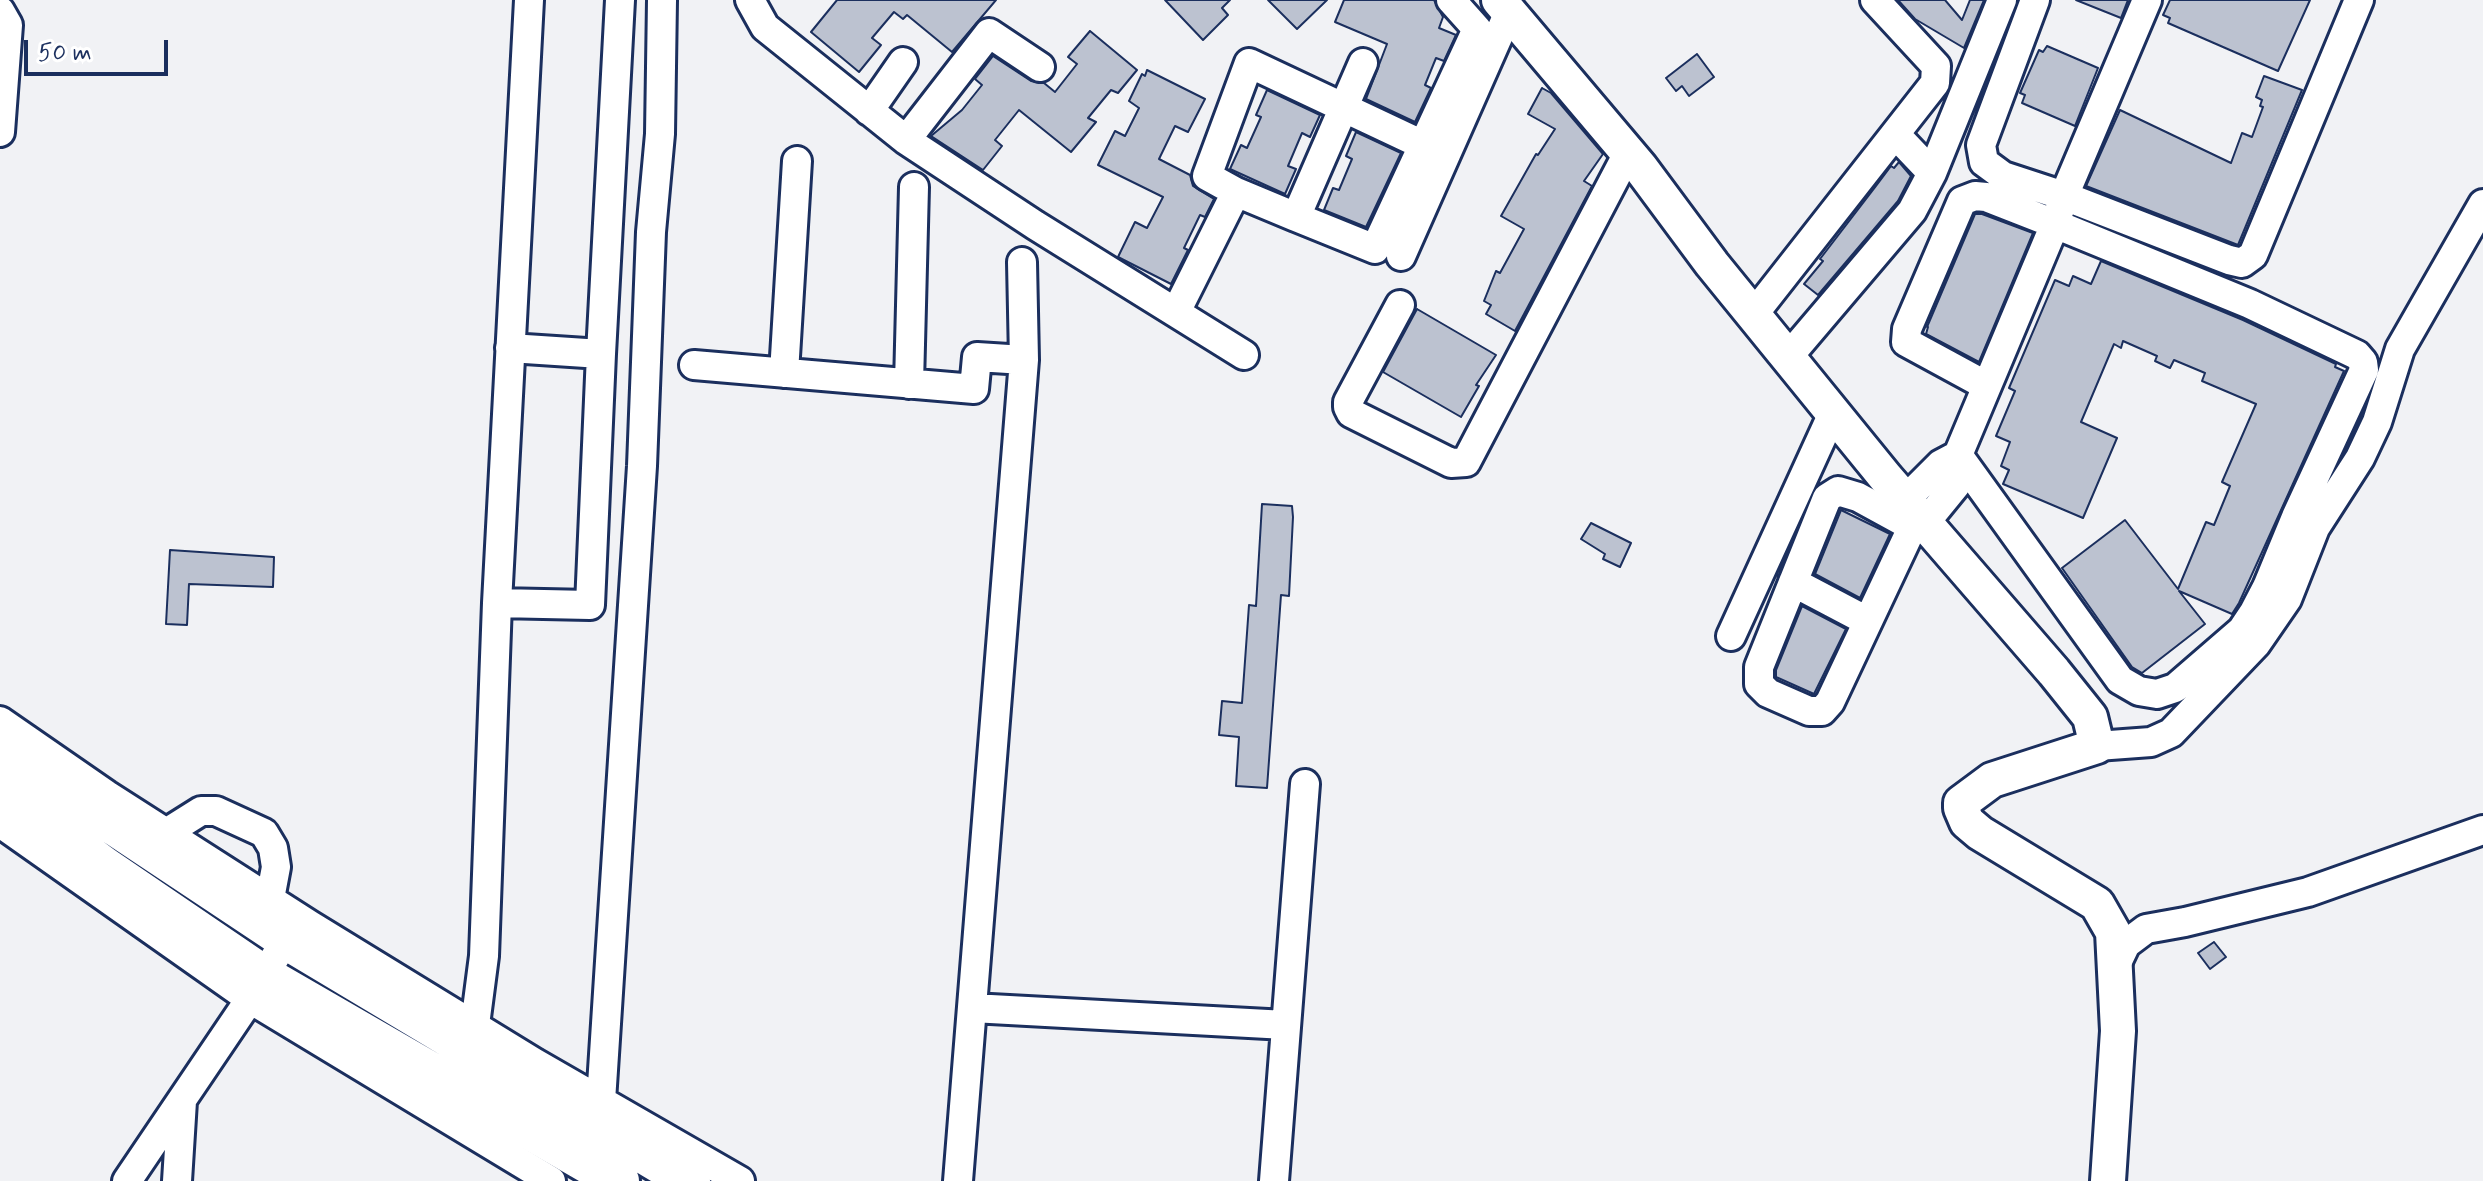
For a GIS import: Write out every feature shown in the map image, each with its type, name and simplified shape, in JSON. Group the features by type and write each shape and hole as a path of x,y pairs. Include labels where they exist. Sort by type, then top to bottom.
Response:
{"highway":[{"path":"0,749 293,928 690,1181"},
{"path":"0,790 104,867 257,988 619,1181"}],"main road":[{"path":"1504,6 1628,153 1753,315 1915,516 2090,717 2097,746 1992,780 1961,803 1961,808 1967,822 1980,833 2097,904 2113,932 2118,1031 2108,1181"}],"street":[{"path":"475,1025 484,956 497,603 529,0"},
{"path":"497,603 590,605 620,0"},
{"path":"601,1101 642,466 651,232 660,134 662,0"},
{"path":"750,0 765,27 906,140 1244,355"},
{"path":"1423,145 1249,63 1207,176 1236,192 1375,249 1477,29 1451,0"},
{"path":"1753,315 1935,83 1936,66 1875,0"},
{"path":"1788,357 1912,211 1932,173 2002,0"},
{"path":"2035,0 1981,145 1984,162 2003,176 2242,263 2253,255 2359,0"},
{"path":"1915,516 1838,491 1827,498 1759,667 1759,684 1768,693 1809,711 1822,711 1830,702 1941,464 1958,455 2147,0"},
{"path":"1401,256 1504,6"},
{"path":"0,11 8,25 0,132"},
{"path":"906,140 989,33 1040,67"},
{"path":"869,111 903,62"},
{"path":"1296,217 1363,63"},
{"path":"1895,134 1932,173"},
{"path":"1400,305 1348,407 1351,413 1451,463 1466,462 1628,153"},
{"path":"784,373 797,161"},
{"path":"909,384 914,187"},
{"path":"1176,312 1236,192"},
{"path":"1958,455 2120,680 2139,691 2157,694 2175,688 2242,630 2254,612 2364,370 2363,362 2357,355 2250,304 2055,224 1986,197 1975,196 1962,201 1907,329 1906,342 1987,386"},
{"path":"2097,746 2151,742 2171,733 2256,644 2287,599 2315,528 2360,458 2377,422 2400,349 2483,204"},
{"path":"958,1181 1024,360 1022,262 1011,252 1027,219"},
{"path":"510,348 601,354"},
{"path":"974,389 977,357 1024,360"},
{"path":"694,365 1022,392"},
{"path":"1731,636 1833,413"},
{"path":"1793,582 1867,621"},
{"path":"0,721 270,899 293,928 475,1025 740,1181"},
{"path":"1274,1181 1305,784"},
{"path":"166,833 201,811 216,811 264,833 273,848 276,867 270,899"},
{"path":"0,823 551,1181"},
{"path":"2115,967 2126,944 2146,929 2308,892 2483,830"},
{"path":"127,1181 257,988 293,928"},
{"path":"972,1008 1286,1025"},
{"path":"177,1181 182,1100"}],"building":[{"path":"837,0 996,0 952,52 907,15 903,19 894,12 872,38 881,45 859,72 811,32"},
{"path":"1165,0 1230,0 1222,8 1228,15 1203,40"},
{"path":"1268,0 1327,0 1297,29"},
{"path":"1344,0 1434,0 1443,17 1439,28 1456,35 1444,61 1436,58 1425,85 1431,88 1415,122 1366,99 1387,44 1335,22"},
{"path":"1898,0 1945,0 1962,20 1970,0 1984,0 1964,48 1915,19"},
{"path":"2076,0 2128,0 2121,18"},
{"path":"2170,0 2310,0 2278,71 2168,23 2170,18 2163,15"},
{"path":"1090,31 1137,70 1118,93 1111,90 1088,118 1096,122 1071,152 1019,110 995,140 1002,146 983,170 931,136 962,110 982,85 975,79 993,56 1031,81 1044,83 1055,92 1077,64 1068,57"},
{"path":"2047,46 2098,68 2075,126 2022,103 2025,95 2020,93 2039,50 2043,52"},
{"path":"1697,54 1714,77 1689,96 1682,86 1676,91 1666,78"},
{"path":"1147,70 1205,99 1188,132 1175,126 1159,159 1190,175 1193,186 1214,199 1205,217 1200,215 1184,248 1188,250 1171,284 1118,257 1135,222 1147,228 1163,197 1098,165 1115,131 1125,136 1139,108 1129,101"},
{"path":"2264,76 2302,90 2238,245 2086,186 2120,110 2231,163 2242,133 2252,137 2263,107 2260,106 2262,100 2256,97"},
{"path":"1542,88 1551,93 1603,154 1584,181 1592,186 1515,331 1486,314 1491,305 1484,301 1496,271 1500,273 1524,229 1501,216 1536,154 1555,129 1528,114"},
{"path":"1267,90 1320,115 1310,137 1302,133 1288,166 1296,169 1285,194 1230,169 1241,145 1247,148 1261,117 1256,115"},
{"path":"1356,132 1401,153 1366,227 1324,210 1333,188 1339,190 1352,159 1346,156"},
{"path":"1899,162 1911,176 1898,201 1818,295 1804,284 1891,166 1894,168"},
{"path":"1975,214 2033,233 1979,362 1926,334"},
{"path":"2101,261 2243,320 2336,364 2335,367 2344,371 2232,614 2179,591 2205,624 2142,673 2132,667 2062,568 2125,520 2178,589 2206,522 2214,525 2230,486 2222,482 2256,404 2202,381 2205,373 2174,360 2170,368 2155,361 2157,356 2123,341 2121,348 2114,344 2081,422 2117,438 2083,518 2003,484 2009,470 2001,466 2010,442 1996,436 2015,391 2009,388 2055,280 2069,286 2073,276 2091,284"},
{"path":"1417,309 1496,355 1476,385 1479,386 1461,417 1383,372"},
{"path":"1262,504 1292,506 1293,517 1289,596 1281,595 1267,788 1236,786 1239,737 1219,735 1222,701 1242,703 1249,605 1256,606"},
{"path":"1841,510 1890,534 1860,598 1815,574"},
{"path":"1591,523 1631,543 1620,567 1603,559 1605,554 1581,539"},
{"path":"170,550 274,557 273,587 189,584 187,625 166,624"},
{"path":"1802,606 1846,629 1814,694 1776,677 1776,670"},
{"path":"2214,942 2226,957 2210,969 2198,953"}]}
